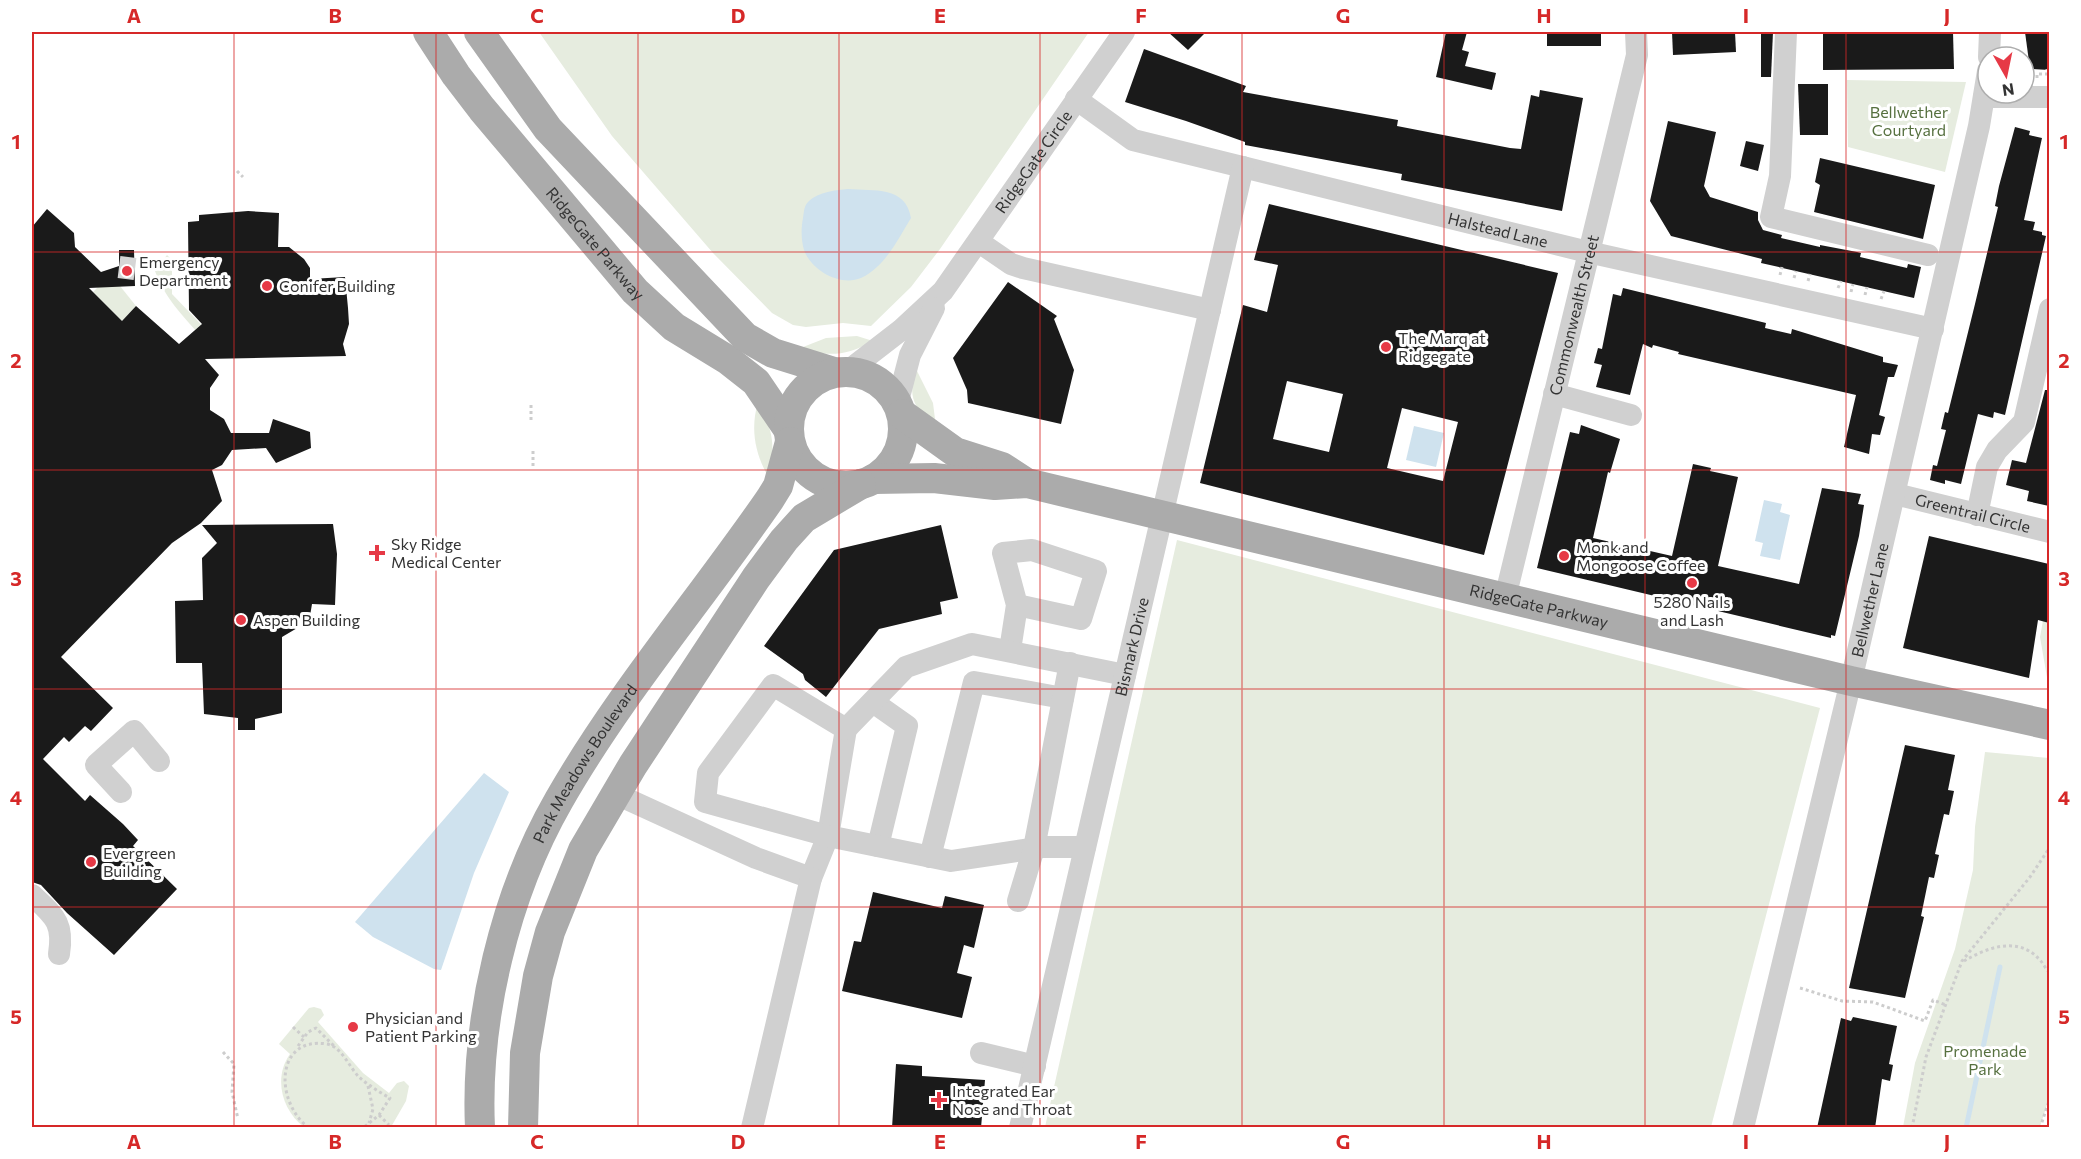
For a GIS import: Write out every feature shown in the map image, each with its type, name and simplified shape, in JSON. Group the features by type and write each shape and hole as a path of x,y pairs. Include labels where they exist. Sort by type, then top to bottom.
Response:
{"main road":[{"name":"RidgeGate Parkway","path":"428,32 456,75 635,291 674,327 728,360 756,382 789,435 801,465 822,481 835,485 934,478 995,486 1027,483"},
{"name":"RidgeGate Parkway","path":"479,32 548,129 745,337 773,353 841,372 874,378 885,386 900,410 954,452 1002,467 1027,483 1851,681 2049,725"},
{"path":"789,435 792,410 801,392 816,380 841,372"},
{"path":"523,1128 525,1053 538,976 550,932 583,850 616,794 756,578 784,540 804,518 885,471 900,448 903,435 900,410"},
{"name":"Park Meadows Boulevard","path":"480,1128 483,1049 494,976 509,919 532,859 558,802 587,755 778,486 789,435"}],"street":[{"name":"RidgeGate Circle","path":"900,410 910,355 943,291 1124,32"},
{"name":"Commonwealth Street","path":"1505,598 1637,55 1636,32"},
{"path":"1786,32 1780,176 1771,218 1928,255"},
{"name":"Halstead Lane","path":"1076,99 1133,140 1588,252 1932,329"},
{"name":"Bellwether Lane","path":"1743,1128 1851,681 1982,105"},
{"path":"517,151 548,129"},
{"name":"Bismark Drive","path":"1020,1128 1243,167"},
{"path":"979,242 1023,268 1210,310"},
{"name":"RidgeGate Circle","path":"841,372 901,330 943,291"},
{"path":"1977,514 1987,467 1997,450 2024,422 2049,309"},
{"path":"1554,394 1631,415"},
{"name":"Greentrail Circle","path":"1894,494 2049,532"},
{"path":"1010,650 1017,605"},
{"path":"752,1128 811,878 828,836 846,729 906,667 972,644 1125,675"},
{"path":"1018,901 1034,848 1070,663"},
{"path":"930,857 974,682 1063,698"},
{"path":"846,729 773,685 708,773 705,802 828,836 951,861 1034,848 1085,847"},
{"path":"873,702 907,726 879,846"},
{"path":"121,792 96,765 134,731 159,761"},
{"path":"616,794 756,858 811,878"},
{"path":"32,896 60,926 62,935 59,954"},
{"path":"981,1053 1035,1065"}],"path":[{"path":"2043,88 2037,74 2046,74 2047,69"},
{"path":"237,171 243,177"},
{"path":"1780,276 1782,267"},
{"path":"1794,280 1796,270"},
{"path":"1808,283 1810,274"},
{"path":"1837,290 1840,281"},
{"path":"1850,294 1853,284"},
{"path":"1865,297 1867,287"},
{"path":"531,405 531,421"},
{"path":"533,451 533,467"},
{"path":"1912,1128 1926,1057 1962,962 2030,877 2049,847"},
{"path":"1962,962 2000,945 2018,946 2039,958 2049,973"},
{"path":"1800,988 1842,1001 1873,1002 1925,1021 1933,1000 1946,1005"},
{"path":"293,1027 304,1037"},
{"path":"309,1128 292,1111 284,1090 286,1073 294,1052 304,1037 316,1028 337,1048 367,1084 390,1098 379,1115 363,1128"},
{"path":"294,1052 308,1045 329,1045 337,1048"},
{"path":"223,1052 234,1064 232,1092 238,1119"},
{"path":"367,1084 373,1109 368,1124"},
{"path":"2040,1128 2049,1098"},
{"path":"379,1115 389,1125"}],"green space":[{"path":"539,32 1089,32 940,249 911,287 871,326 843,323 806,327 793,325 772,313 713,253 612,136"},
{"name":"Bellwether Courtyard","path":"1847,80 1966,82 1945,172 1848,147"},
{"path":"167,255 172,260 172,294 214,338 208,344 178,310 160,282 155,271"},
{"path":"104,281 120,286 136,306 122,321 93,292"},
{"path":"857,336 873,341 853,350 836,354 798,349 826,338"},
{"path":"916,369 933,403 936,427 922,414 914,402 912,388"},
{"path":"758,402 772,439 769,478 760,460 755,441 754,422"},
{"path":"1177,540 1820,708 1711,1127 1045,1127"},
{"path":"2049,588 2049,689 2040,637"},
{"name":"Promenade Park","path":"1985,752 2049,758 2049,1098 2040,1127 1903,1127 1915,1063 1955,949 1973,870 1975,827"},
{"path":"309,1008 321,1009 324,1015 318,1022 363,1073 389,1093 397,1083 404,1081 409,1086 406,1101 391,1127 304,1127 290,1112 285,1103 281,1083 285,1063 290,1054 279,1044"}],"water":[{"path":"848,189 887,192 896,195 903,200 911,218 884,260 870,273 853,280 836,278 820,270 804,250 802,238 807,203 822,194"},
{"path":"1414,426 1444,433 1436,467 1406,460"},
{"path":"1764,500 1782,504 1780,512 1790,515 1780,560 1760,556 1763,543 1755,541"},
{"path":"484,773 509,792 474,873 441,970 434,969 373,937 355,922"}],"building":[{"path":"1168,32 1206,32 1188,50"},
{"path":"1446,32 1467,32 1462,50 1469,52 1465,66 1496,73 1492,90 1436,77"},
{"path":"1547,32 1601,32 1601,46 1547,46"},
{"path":"1672,32 1735,32 1736,52 1673,55"},
{"path":"1761,32 1773,32 1771,77 1761,77"},
{"path":"1823,32 1953,32 1954,69 1823,70"},
{"path":"2025,32 2049,32 2049,70 2036,69 2036,45 2027,45"},
{"path":"1144,49 1246,86 1243,92 1398,120 1397,126 1510,148 1521,149 1531,95 1539,97 1540,90 1583,98 1562,211 1401,180 1402,174 1245,145 1245,142 1125,102"},
{"path":"1798,84 1828,84 1828,135 1800,135"},
{"path":"1668,121 1716,132 1704,186 1710,197 1758,212 1758,220 1763,230 1782,235 1781,238 1857,252 1861,253 1860,257 1907,268 1908,264 1921,267 1914,298 1761,263 1762,259 1671,236 1650,201"},
{"path":"2015,127 2030,131 2029,135 2042,138 2024,220 2035,222 2033,230 2042,232 2042,235 2046,236 2005,415 1994,412 1993,418 1978,414 1961,484 1945,480 1945,484 1930,480 1933,465 1937,466 1946,430 1941,429 1945,412 1948,413 1975,304 1998,207 1995,206 1999,186"},
{"path":"1746,141 1764,145 1758,171 1740,166"},
{"path":"1820,158 1935,185 1923,239 1814,212 1820,185 1815,182"},
{"name":"The Marq at Ridgegate","path":"1269,204 1558,273 1484,555 1200,483 1243,305 1267,312 1278,265 1254,260","holes":["1287,381 1343,394 1329,452 1273,439","1402,408 1458,422 1443,481 1387,468"]},
{"path":"47,209 74,233 75,247 101,272 119,266 119,250 134,250 135,286 89,288 122,321 136,306 179,344 202,324 189,310 188,222 199,221 199,215 248,211 279,213 278,247 289,247 304,259 310,268 310,279 345,277 348,308 349,324 343,344 346,356 205,359 219,375 210,388 210,410 224,419 231,433 269,433 273,419 310,432 311,448 276,463 266,448 232,450 222,465 212,470 222,501 201,523 172,543 61,657 113,708 91,731 85,726 69,742 64,737 43,759 85,801 90,795 123,824 138,840 133,846 177,889 114,955 67,913 41,885 32,882 32,227"},
{"path":"1008,282 1057,316 1054,319 1074,370 1061,424 968,403 967,390 953,358"},
{"path":"1623,288 1766,323 1765,328 1791,334 1792,329 1883,357 1883,362 1898,365 1894,377 1888,377 1879,415 1885,417 1880,435 1872,434 1869,454 1844,447 1856,395 1678,354 1679,352 1653,345 1652,348 1643,344 1630,395 1596,387 1602,365 1594,363 1598,348 1602,349 1613,294 1621,296"},
{"path":"2045,390 2049,390 2049,506 2027,501 2029,491 2006,485 2012,460 2026,463"},
{"path":"1581,425 1620,439 1610,473 1608,472 1593,538 1672,556 1693,464 1711,468 1710,471 1738,477 1718,566 1799,584 1822,488 1861,494 1858,504 1864,505 1859,536 1835,636 1831,635 1831,638 1537,568 1570,432 1579,434"},
{"name":"Aspen Building","path":"333,524 337,554 335,605 312,604 310,616 304,624 282,637 282,713 255,719 255,730 238,730 238,718 204,714 202,663 176,663 175,601 203,600 202,558 217,543 202,525"},
{"path":"941,525 958,598 940,602 942,614 879,629 826,697 805,680 803,674 764,646 834,550"},
{"path":"1929,536 2049,564 2049,623 2038,620 2029,678 1903,648"},
{"path":"1905,745 1955,755 1948,790 1954,791 1949,815 1944,814 1935,854 1939,855 1934,878 1929,877 1921,916 1924,917 1905,998 1849,988"},
{"path":"873,892 942,908 945,896 984,905 974,948 964,945 957,973 972,977 962,1018 842,991 854,941 861,942"},
{"path":"1853,1017 1897,1026 1889,1064 1893,1065 1890,1081 1882,1079 1875,1128 1817,1128 1841,1018 1851,1021"},
{"path":"896,1064 922,1066 922,1076 985,1080 981,1128 892,1128"}],"waterway":[{"path":"1966,1128 2000,967"}],"tunnel":[{"path":"119,267 135,269"}],"place":[{"name":"Emergency Department","path":"127,271"},
{"name":"Conifer Building","path":"267,286"},
{"name":"The Marq at Ridgegate","path":"1386,347"},
{"name":"Sky Ridge Medical Center","path":"377,553"},
{"name":"Monk and Mongoose Coffee","path":"1564,556"},
{"name":"5280 Nails and Lash","path":"1692,583"},
{"name":"Aspen Building","path":"241,620"},
{"name":"Evergreen Building","path":"91,862"},
{"name":"Physician and Patient Parking","path":"353,1027"},
{"name":"Integrated Ear Nose and Throat","path":"939,1100"}]}
